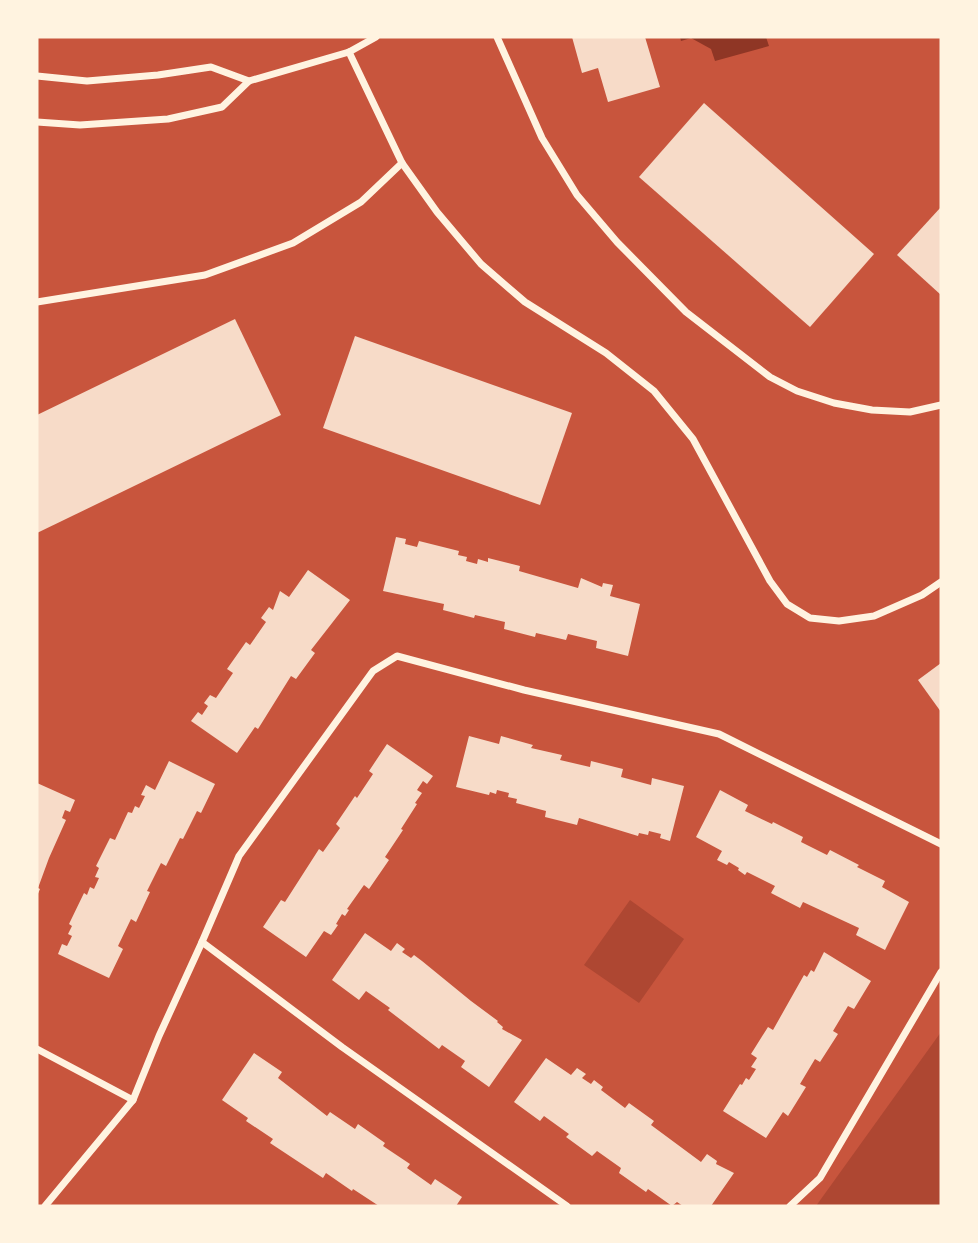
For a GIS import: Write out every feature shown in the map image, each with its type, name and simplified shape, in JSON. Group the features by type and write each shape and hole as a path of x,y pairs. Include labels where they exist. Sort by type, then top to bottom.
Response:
{"street":[{"path":"37,122 80,125 168,119 222,107 249,81 349,51 376,37"},
{"path":"497,37 542,138 577,195 617,242 686,312 770,377 797,391 834,403 872,410 910,412 941,405"},
{"path":"349,51 402,163 437,212 481,264 525,302 606,353 654,391 693,439 770,581 787,604 810,618 839,621 874,616 922,595 941,582"},
{"path":"37,76 87,81 211,67 249,81"},
{"path":"37,302 205,275 293,243 361,202 402,163"},
{"path":"44,1206 133,1100 239,856 373,671 397,656 524,690 719,734 941,844"},
{"path":"202,942 342,1047 567,1206"},
{"path":"790,1206 820,1178 941,972"},
{"path":"37,1049 133,1100"}],"shaded area":[{"path":"680,37 766,37 769,46 715,61 711,49 691,38 681,41"},
{"path":"630,900 684,939 639,1003 584,965"},
{"path":"941,1032 941,1206 816,1206"}],"building":[{"path":"572,37 645,37 660,87 608,102 598,68 582,73"},
{"path":"704,103 874,254 810,327 639,177"},
{"path":"941,207 941,295 897,255"},
{"path":"235,319 281,415 37,533 37,415"},
{"path":"355,336 572,413 540,505 323,428"},
{"path":"396,537 406,539 405,544 417,547 419,541 459,551 458,555 467,557 466,561 477,564 478,559 488,562 488,558 520,566 519,571 578,588 581,578 602,587 603,583 613,585 610,596 640,604 628,656 596,648 597,641 568,634 566,640 536,633 535,637 504,629 505,622 475,615 474,618 443,610 444,604 383,591"},
{"path":"308,570 350,600 311,650 315,653 296,679 291,676 258,729 255,727 237,753 191,721 198,712 202,715 208,706 204,703 210,695 216,698 233,673 227,669 246,642 250,645 266,622 261,618 269,607 273,610 280,591 289,597"},
{"path":"941,663 941,712 918,680"},
{"path":"469,736 499,744 501,736 533,745 531,748 562,755 560,760 590,767 591,761 623,769 621,777 651,785 652,778 684,786 670,841 660,838 661,834 649,831 648,835 639,833 638,836 579,818 577,825 545,817 546,811 516,803 517,799 508,797 509,793 497,790 496,794 490,792 489,795 456,787"},
{"path":"387,744 433,776 427,784 423,781 417,790 422,793 415,803 417,804 385,857 389,860 369,889 364,885 345,916 342,914 331,935 324,931 306,957 263,927 281,900 285,902 319,849 323,852 340,828 336,824 373,774 369,771"},
{"path":"169,761 215,784 201,813 197,811 166,866 161,863 136,922 131,919 118,946 123,949 109,978 58,954 62,944 67,946 72,936 68,934 72,926 69,924 84,893 87,895 90,887 94,889 99,878 95,877 99,868 96,866 110,838 115,840 128,812 132,813 135,806 139,808 145,796 141,795 146,785 155,790"},
{"path":"37,783 75,800 70,812 65,810 62,818 66,820 49,858 37,896"},
{"path":"720,790 748,805 745,811 803,837 801,842 827,855 830,850 859,865 857,867 885,881 882,887 909,902 885,950 856,935 859,928 803,902 800,908 771,893 775,886 747,872 745,875 729,862 727,865 717,860 722,851 696,837"},
{"path":"365,933 391,951 397,943 405,949 402,952 411,958 414,955 498,1021 502,1029 522,1040 489,1087 461,1067 465,1061 442,1045 439,1049 366,991 359,1000 332,980"},
{"path":"824,952 871,981 854,1009 848,1006 833,1031 838,1034 820,1062 815,1059 800,1084 806,1087 788,1116 783,1112 766,1138 723,1111 740,1084 742,1085 746,1078 749,1080 756,1069 751,1067 757,1058 751,1054 768,1027 773,1030 804,975 807,977 811,970 814,972"},
{"path":"254,1053 282,1072 278,1078 327,1116 330,1112 355,1129 358,1124 385,1143 383,1146 410,1164 407,1168 431,1185 435,1179 462,1197 456,1206 379,1206 326,1173 323,1178 270,1143 273,1139 246,1121 248,1118 222,1100"},
{"path":"546,1058 571,1075 577,1068 586,1074 582,1078 591,1084 594,1080 603,1087 601,1090 625,1108 629,1103 654,1121 651,1125 701,1162 707,1154 717,1161 716,1164 734,1173 711,1206 683,1206 677,1202 672,1206 619,1173 621,1168 597,1151 592,1156 566,1137 569,1134 544,1116 540,1121 514,1102"}]}
